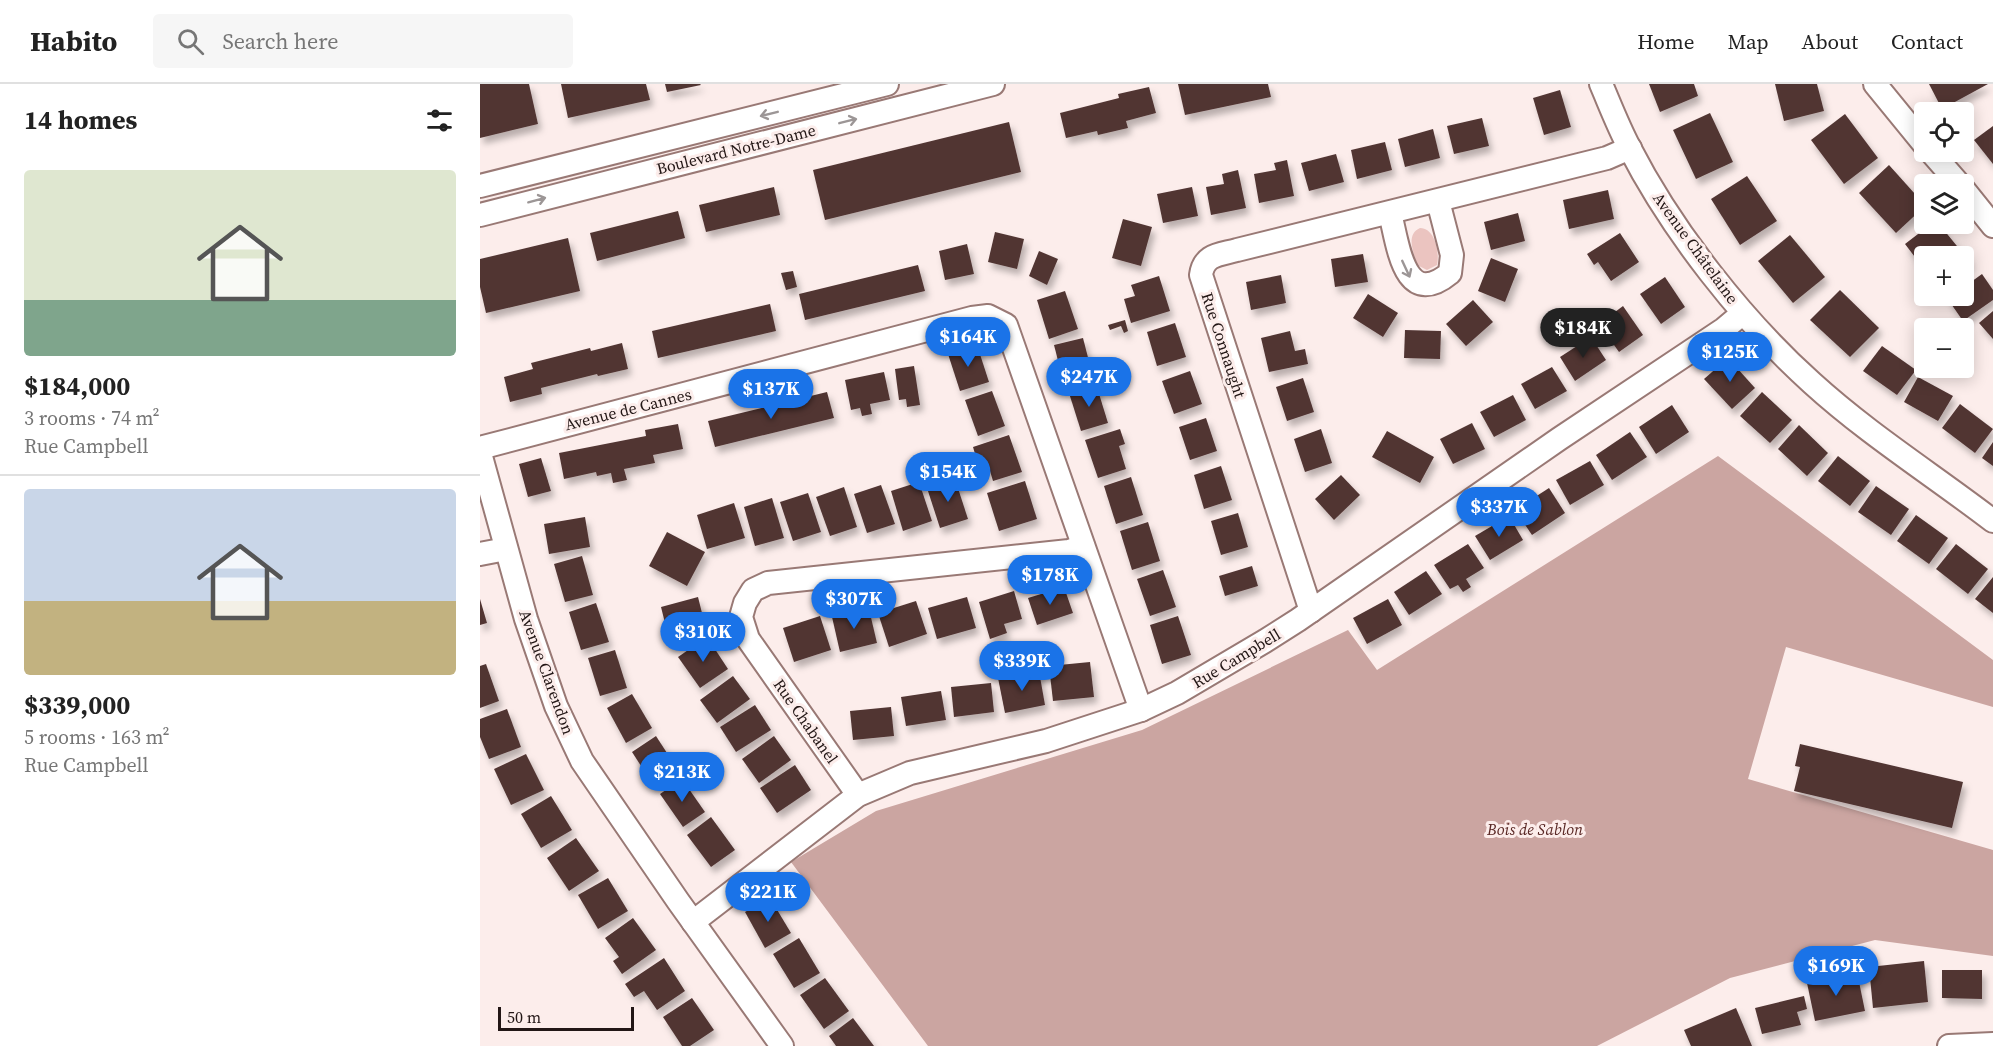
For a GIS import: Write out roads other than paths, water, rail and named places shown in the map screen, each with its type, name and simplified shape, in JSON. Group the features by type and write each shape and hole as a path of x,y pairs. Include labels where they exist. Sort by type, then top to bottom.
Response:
{"street":[{"name":"Boulevard Notre-Dame","path":"480,186 887,84"},
{"name":"Boulevard Notre-Dame","path":"480,215 993,84"},
{"name":"Avenue Châtelaine","path":"1601,84 1629,148 1671,217 1743,313 1814,385 1879,437 1993,521"},
{"path":"1875,84 1914,132"},
{"name":"Rue Connaught","path":"1311,611 1201,276 1203,264 1210,258 1237,250 1607,158 1629,148"},
{"path":"1940,162 1950,174"},
{"path":"1390,213 1404,270 1411,279 1420,284 1438,283 1450,273 1452,255 1438,201"},
{"path":"1974,202 1993,226"},
{"name":"Rue Campbell","path":"693,922 858,795 909,773 1046,741 1141,710 1177,693 1311,611 1559,439 1724,329 1743,313"},
{"name":"Avenue de Cannes","path":"480,448 972,318 988,316 1006,325 1141,710"},
{"name":"Avenue Clarendon","path":"480,453 526,619 556,706 582,761 782,1046"},
{"name":"Rue Chabanel","path":"858,795 748,639 741,617 745,603 753,590 768,583 1069,551 1083,546"},
{"path":"480,554 506,549"},
{"path":"1949,1046 1993,1044"}],"park label":[{"name":"Bois de Sablon","path":"1535,829"}]}
